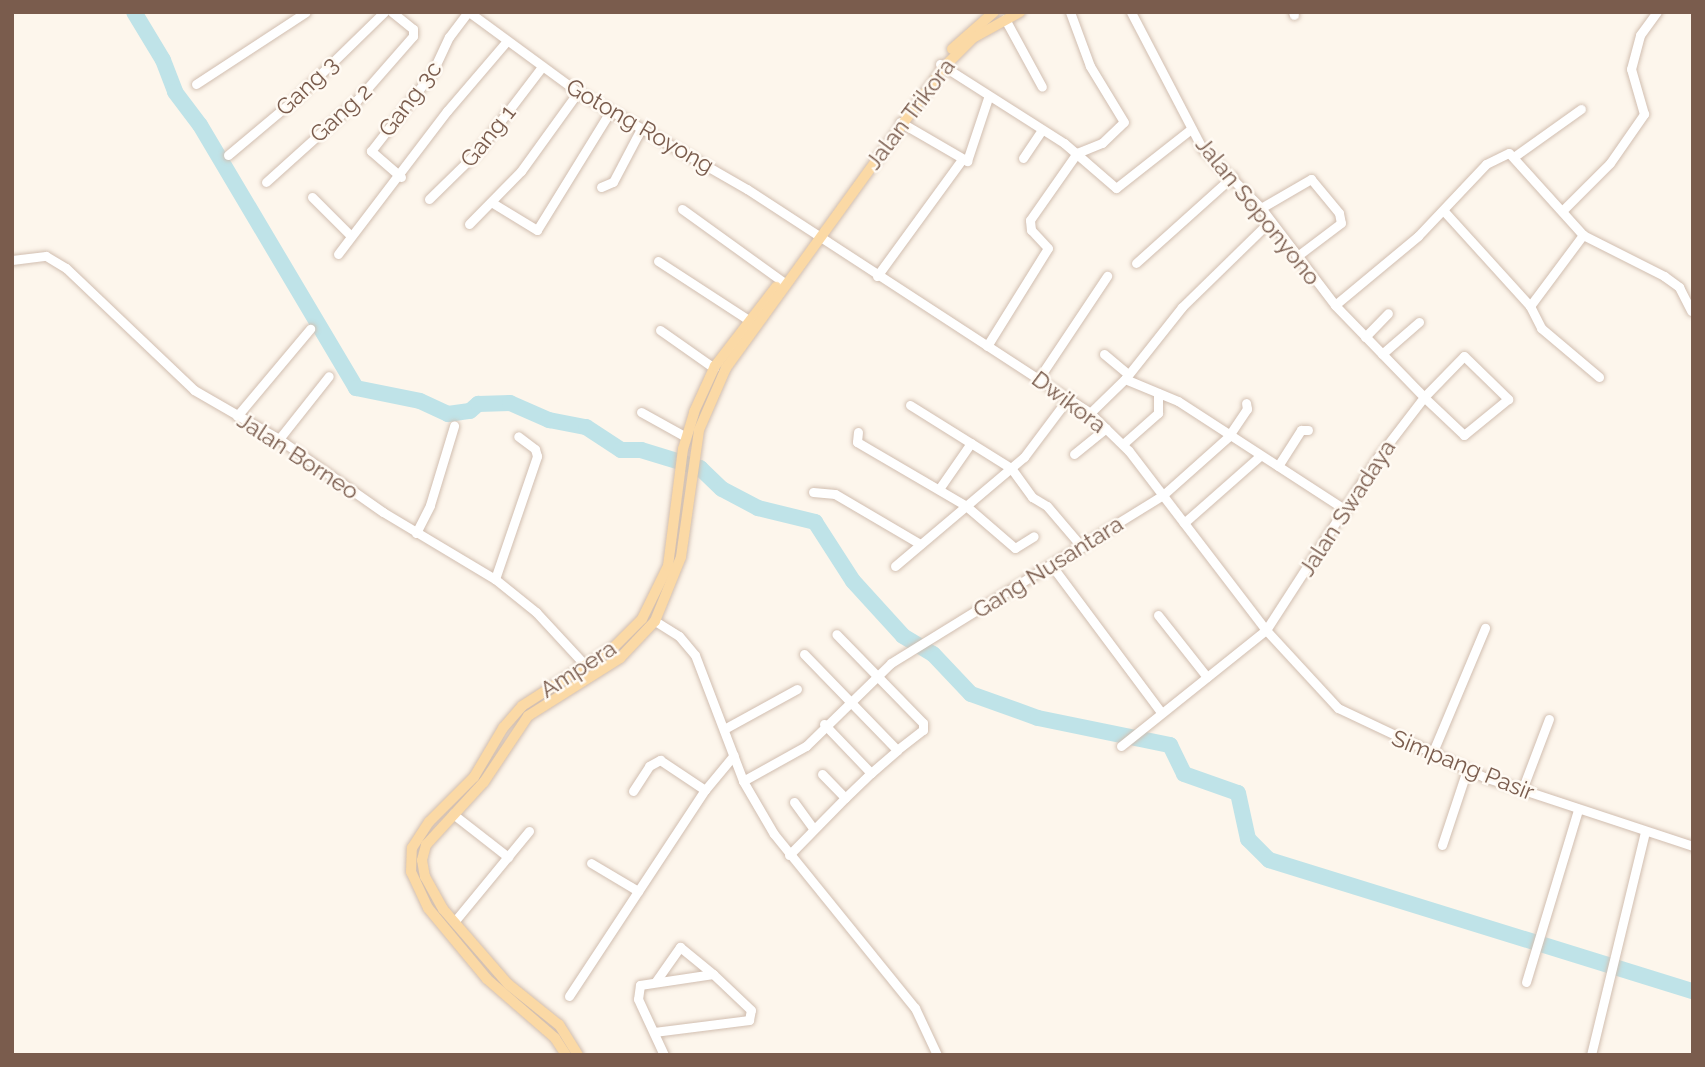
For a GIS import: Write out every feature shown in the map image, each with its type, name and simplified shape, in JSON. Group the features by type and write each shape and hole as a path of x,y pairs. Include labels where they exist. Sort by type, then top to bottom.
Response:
{"main road":[{"name":"Jalan Trikora","path":"817,236 968,31 994,12"},
{"name":"Jalan Trikora","path":"942,65 973,38 1020,12"},
{"name":"Ampera","path":"688,450 716,385 783,282 817,236"},
{"name":"Ampera","path":"578,1055 559,1025 508,984 454,922 430,888 422,860 426,845 484,782 528,716 620,658 642,638 655,621 681,557 688,450 686,437 714,368 783,282"},
{"name":"Ampera","path":"566,1055 555,1038 487,979 440,924 415,884 411,861 418,838 474,777 514,715 634,628 651,606 668,566 685,479"},
{"path":"634,628 642,638"}],"street":[{"path":"196,84 306,12"},
{"name":"Gang 3","path":"228,155 297,97 384,12"},
{"name":"Gang 2","path":"266,182 357,100 411,38 413,29 392,12"},
{"name":"Gotong Royong","path":"469,12 506,43 578,92 817,236"},
{"name":"Gang 3c","path":"401,177 372,151 432,73 449,37 469,12"},
{"path":"987,346 1048,248 1031,230 1030,220 1077,152 1102,144 1124,122 1090,65 1070,12"},
{"name":"Jalan Soponyono","path":"1131,12 1202,148 1233,176 1261,208 1268,223 1335,305 1424,397"},
{"path":"1563,210 1610,163 1642,119 1645,110 1633,87 1631,69 1640,34 1657,12"},
{"path":"1005,19 1042,87"},
{"path":"338,254 401,177 447,111 506,43"},
{"path":"942,65 988,98 1077,152 1104,180 1120,187 1191,129"},
{"name":"Gang 1","path":"429,199 477,152 541,68"},
{"path":"468,224 541,146 578,92"},
{"path":"877,276 961,161 969,159 988,98"},
{"path":"1335,305 1443,210 1495,156 1515,156 1581,109"},
{"path":"491,202 537,230 610,112"},
{"path":"901,123 961,161"},
{"path":"601,187 613,182 641,129"},
{"path":"1023,158 1042,130"},
{"path":"1515,156 1583,236 1664,276 1679,288 1691,311"},
{"path":"1136,263 1233,176"},
{"path":"1261,208 1311,178 1339,213 1341,223 1296,257"},
{"path":"312,197 351,235"},
{"path":"682,209 783,282"},
{"path":"1443,210 1530,306 1541,328 1599,377"},
{"path":"1090,413 1126,377 1182,307 1268,223"},
{"name":"Dwikora","path":"817,236 1039,377 1090,413 1123,444 1266,630"},
{"path":"1530,306 1583,236"},
{"name":"Jalan Borneo","path":"12,260 46,256 66,268 168,368 237,416 279,439 416,533 495,579 536,612 585,665"},
{"path":"658,261 750,321"},
{"path":"1039,377 1107,276"},
{"path":"1365,337 1388,313"},
{"path":"1382,354 1419,321"},
{"path":"237,416 310,329"},
{"path":"660,331 714,368"},
{"path":"1104,354 1126,377 1178,401 1228,437 1346,510"},
{"path":"1464,356 1508,399 1464,435 1424,397 1464,356"},
{"path":"279,439 329,376"},
{"path":"1123,444 1158,413 1158,393"},
{"path":"895,566 1011,468 1069,397"},
{"name":"Jalan Swadaya","path":"1121,746 1266,630 1378,457 1424,397"},
{"name":"Gang Nusantara","path":"743,780 806,746 824,724 877,675 1163,495 1228,437 1247,409 1246,403"},
{"path":"910,405 1011,468 1032,498 1046,506 1082,547"},
{"path":"641,412 686,437"},
{"path":"416,533 430,505 454,426"},
{"path":"1074,454 1106,428"},
{"path":"1278,466 1301,430 1308,430"},
{"path":"858,432 857,442 965,505 1015,548 1034,536"},
{"path":"495,579 537,456 535,449 518,436"},
{"path":"939,489 971,443"},
{"path":"1184,523 1260,456"},
{"path":"813,492 835,494 920,544"},
{"path":"1052,566 1161,712"},
{"path":"1158,615 1207,677"},
{"path":"655,621 689,646 726,729 743,780 789,855 908,999 937,1055"},
{"path":"1432,754 1485,628"},
{"name":"Simpang Pasir","path":"1266,630 1338,708 1467,770 1578,810 1693,846"},
{"path":"789,855 813,828 871,773 924,727 835,634"},
{"path":"804,654 897,750"},
{"path":"726,729 797,689"},
{"path":"1522,790 1549,719"},
{"path":"824,724 871,773"},
{"path":"569,996 705,790 734,755"},
{"path":"633,791 649,766 660,760 705,790"},
{"path":"1442,845 1467,770"},
{"path":"822,774 845,798"},
{"path":"794,802 813,828"},
{"path":"1526,982 1578,810"},
{"path":"453,814 508,857"},
{"path":"454,922 529,831"},
{"path":"1591,1055 1645,831"},
{"path":"591,863 638,891"},
{"path":"654,1031 751,1018 751,1010 681,947 656,981"},
{"path":"664,1055 638,989 656,981 713,974"}],"waterway":[{"path":"134,12 163,60 175,92 200,125 356,388 420,401 448,414 470,411 478,404 510,403 549,420 586,427 621,450 641,450 700,468 722,489 758,508 815,522 853,581 903,636 933,654 971,694 1038,718 1170,745 1184,774 1238,793 1248,839 1269,860 1693,991"}]}
